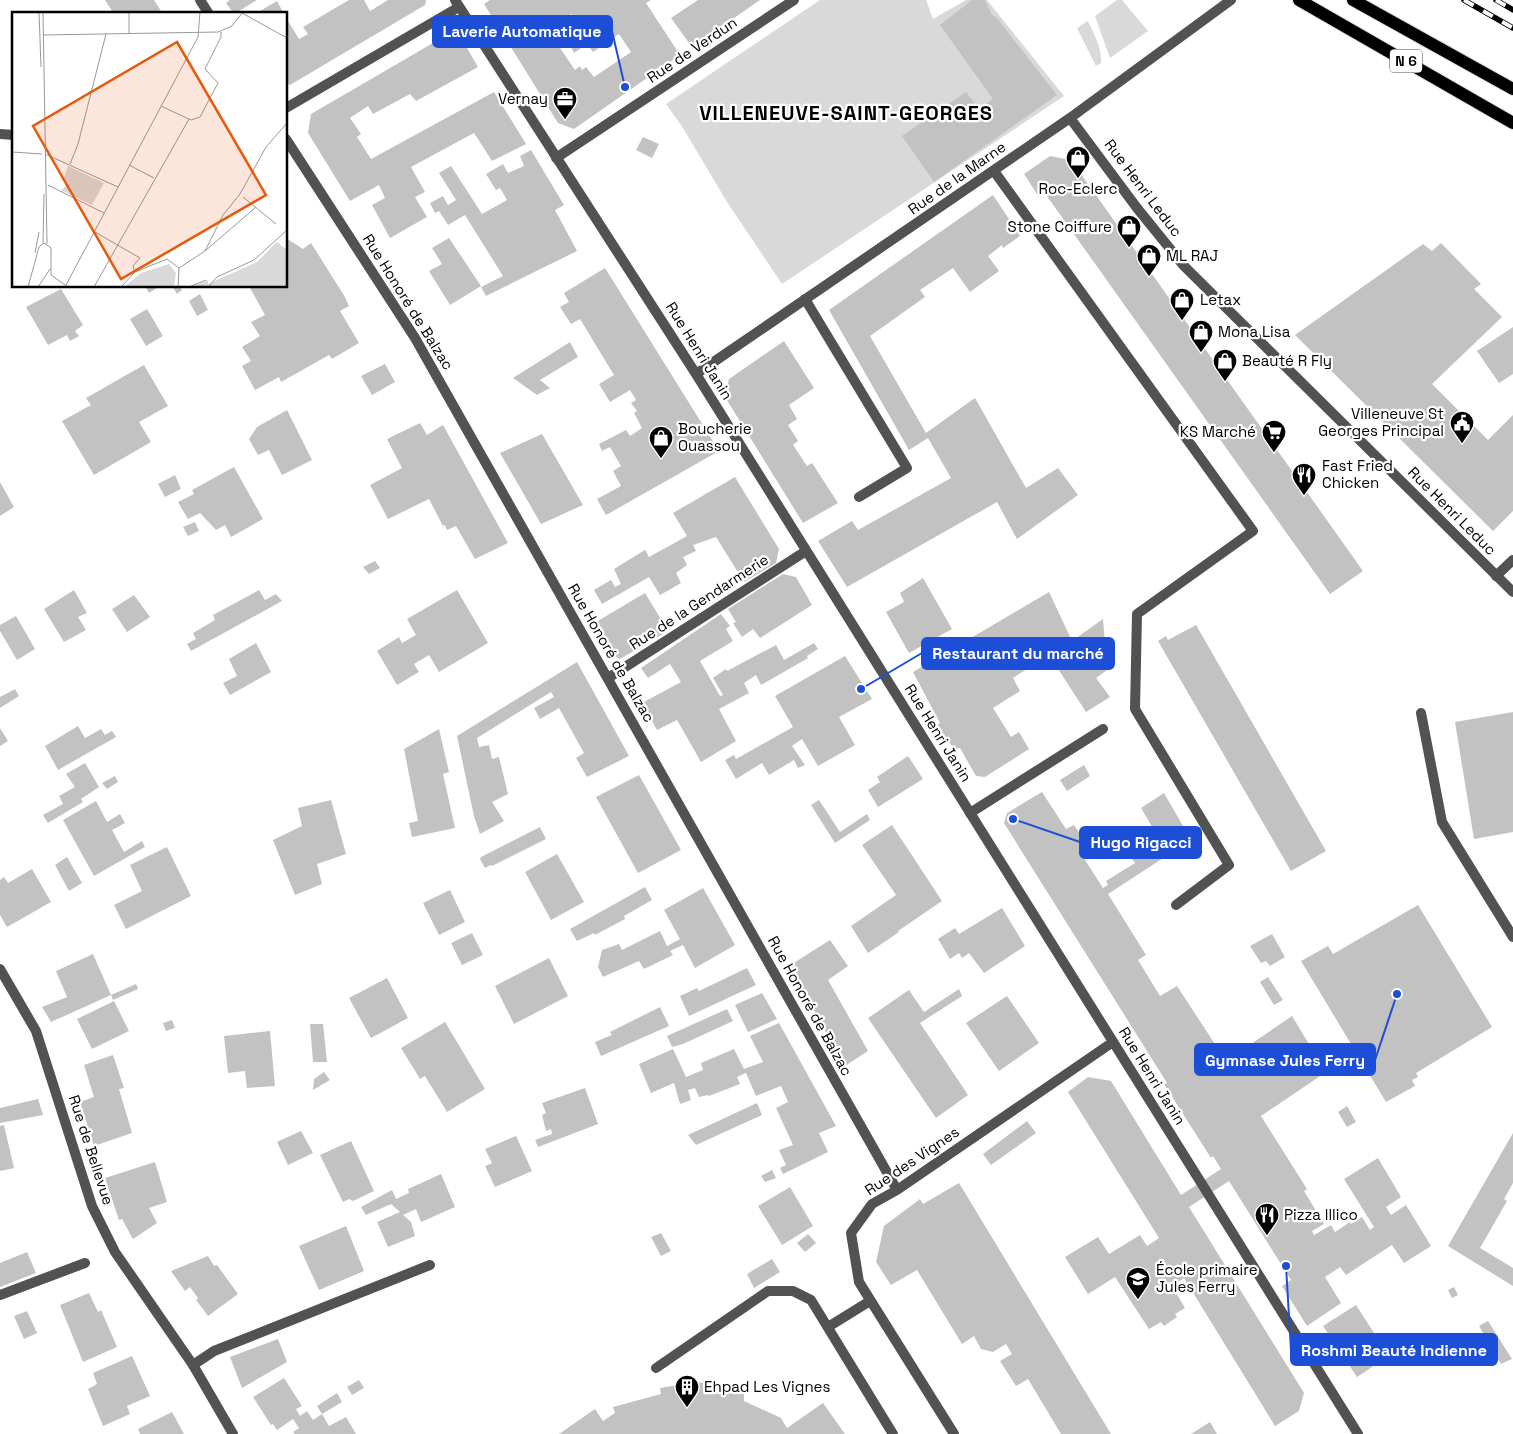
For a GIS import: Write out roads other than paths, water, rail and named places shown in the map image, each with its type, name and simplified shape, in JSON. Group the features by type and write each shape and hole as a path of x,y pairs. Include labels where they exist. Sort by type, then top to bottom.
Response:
{"main road":[{"name":"N 6","path":"1299,0 1513,122"},
{"name":"N 6","path":"1352,0 1513,89"}],"street":[{"path":"200,0 208,12"},
{"name":"Rue de Verdun","path":"556,158 794,0"},
{"name":"Rue de la Marne","path":"696,374 1070,118 1231,0"},
{"path":"288,107 456,2"},
{"name":"Rue Henri Janin","path":"456,2 696,374 1358,1434"},
{"name":"Rue Henri Leduc","path":"1070,118 1137,208 1184,266 1513,592"},
{"name":"Rue Honoré de Balzac","path":"288,142 415,338 897,1190"},
{"path":"994,170 1253,531 1137,614 1135,709 1229,865 1176,905"},
{"path":"805,300 907,468 860,497"},
{"name":"Rue de la Gendarmerie","path":"608,678 806,550"},
{"path":"1496,576 1513,560"},
{"path":"1421,713 1442,822 1513,937"},
{"path":"970,813 1102,729"},
{"name":"Rue de Bellevue","path":"0,969 36,1031 92,1206 115,1252 193,1365 233,1434"},
{"name":"Rue des Vignes","path":"954,1434 859,1282 850,1233 872,1204 897,1190 1113,1042"},
{"path":"0,1295 85,1263"},
{"path":"193,1365 214,1352 430,1265"},
{"path":"656,1368 768,1291 793,1291 811,1300 893,1434"},
{"path":"828,1327 870,1301"}],"railway":[{"path":"1464,0 1513,28"},
{"path":"1496,0 1513,10"}],"place":[{"name":"Laverie Automatique","path":"625,87"},
{"name":"Vernay","path":"565,120"},
{"name":"Roc-Eclerc","path":"1078,179"},
{"name":"Stone Coiffure","path":"1129,248"},
{"name":"ML RAJ","path":"1149,277"},
{"name":"Letax","path":"1182,321"},
{"name":"Mona Lisa","path":"1201,353"},
{"name":"Beauté R Fly","path":"1225,382"},
{"name":"Villeneuve St Georges Principal","path":"1462,444"},
{"name":"KS Marché","path":"1274,453"},
{"name":"Boucherie Ouassou","path":"661,459"},
{"name":"Fast Fried Chicken","path":"1304,496"},
{"name":"Restaurant du marché","path":"861,689"},
{"name":"Hugo Rigacci","path":"1013,819"},
{"name":"Gymnase Jules Ferry","path":"1397,994"},
{"name":"Pizza Illico","path":"1267,1236"},
{"name":"Roshmi Beauté Indienne","path":"1286,1266"},
{"name":"École primaire Jules Ferry","path":"1138,1300"},
{"name":"Ehpad Les Vignes","path":"687,1408"}],"district":[{"name":"VILLENEUVE-SAINT-GEORGES","path":"846,113"}]}
